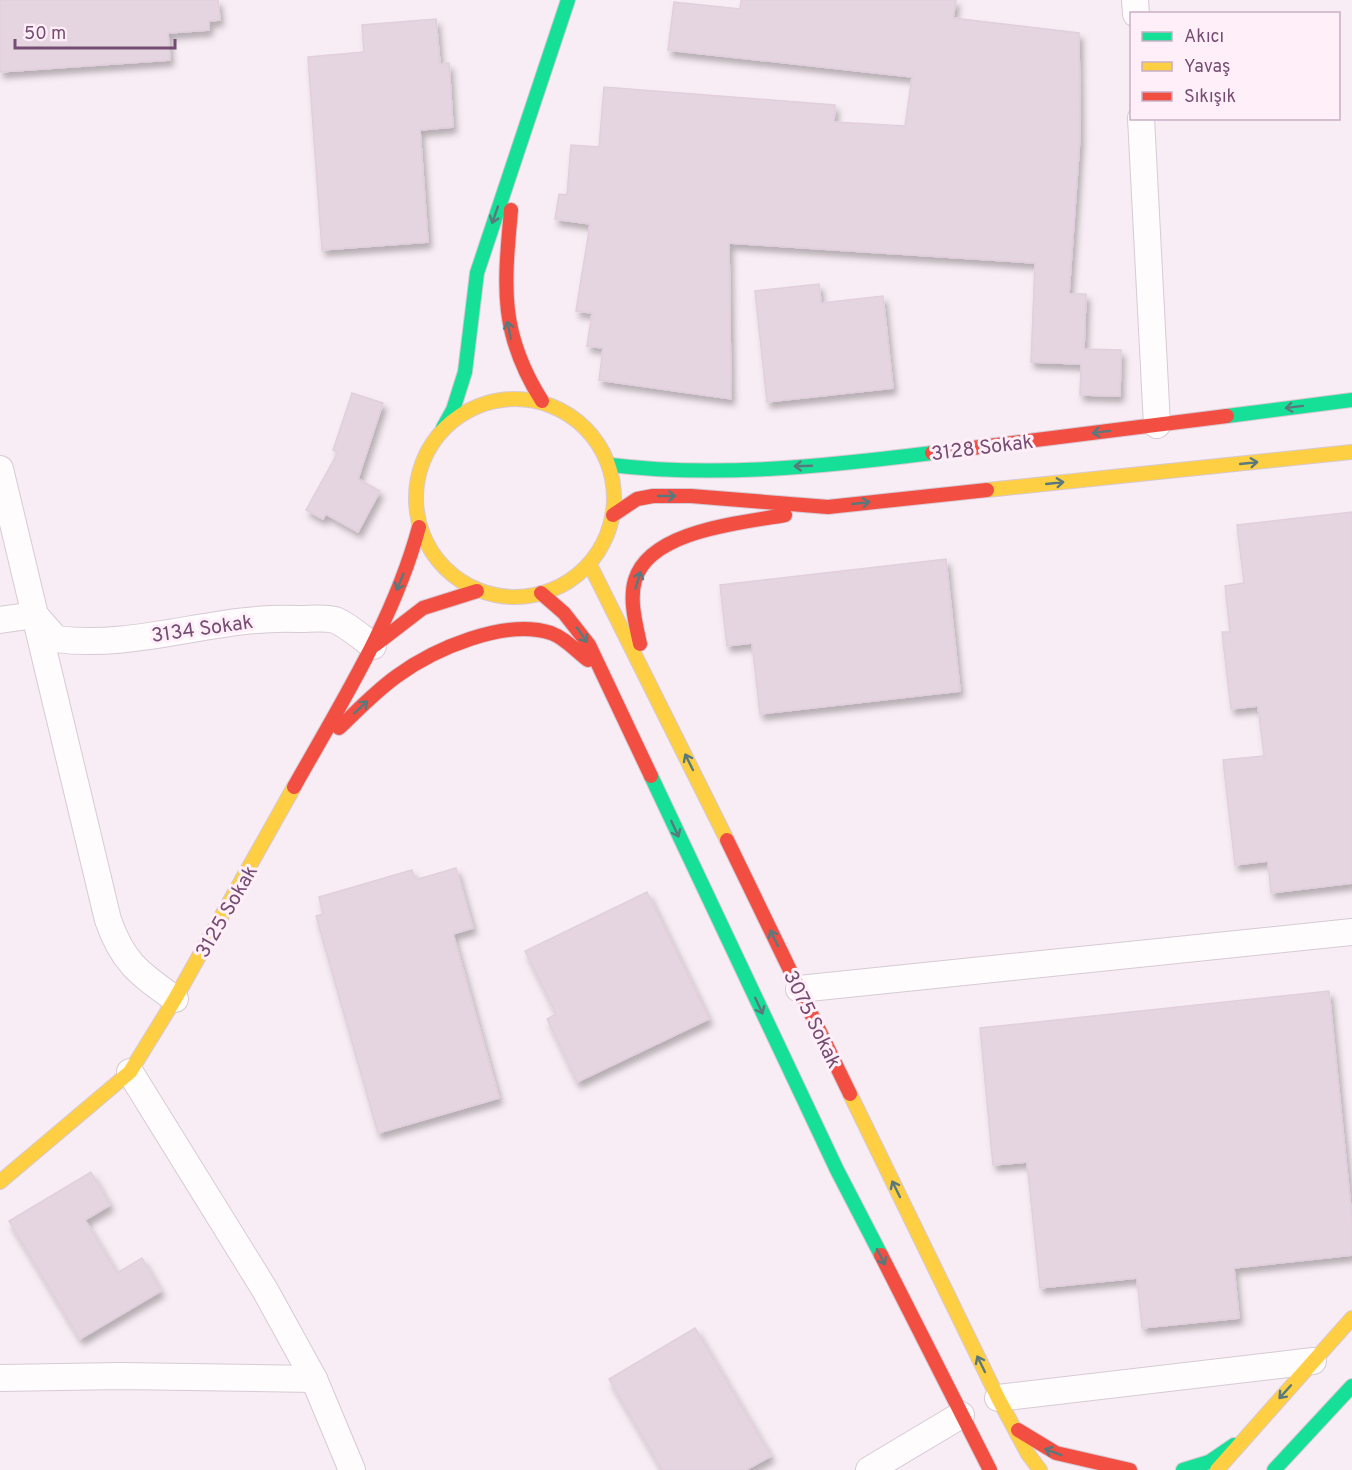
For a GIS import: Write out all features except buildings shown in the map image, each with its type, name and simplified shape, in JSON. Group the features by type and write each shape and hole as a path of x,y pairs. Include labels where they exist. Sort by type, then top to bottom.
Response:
{"street":[{"path":"515,160 504,282 505,309 516,358 527,380 542,401 581,424 602,448 610,465 613,514 604,542 590,565 557,589 524,598 477,591 458,581 434,558 419,527 415,493 423,460 460,396 468,361 472,303 477,273 568,0"},
{"path":"1141,120 1158,431"},
{"path":"440,433 464,413 493,401 524,399 542,401"},
{"name":"3128 Sokak","path":"610,465 659,471 834,465 1158,431 1352,400"},
{"path":"648,678 634,608 636,578 649,558 666,543 692,533 828,507 1162,466 1352,452"},
{"path":"0,469 108,920 116,943 136,971 175,999"},
{"path":"613,514 637,499 652,496 691,496 828,507"},
{"name":"3125 Sokak","path":"0,1182 130,1072 175,999 373,646 412,553 419,527"},
{"name":"3075 Sokak","path":"590,565 648,678 998,1398 1040,1470"},
{"name":"3125 Sokak","path":"373,646 423,608 477,591"},
{"path":"541,593 576,627 588,645 837,1170 990,1470"},
{"path":"0,620 35,615"},
{"name":"3134 Sokak","path":"35,615 56,639 76,641 116,640 239,621 288,618 335,621 373,646"},
{"name":"3125 Sokak","path":"318,747 399,674 447,650 497,633 513,629 548,632 565,642 600,670"},
{"path":"799,989 1352,932"},
{"path":"130,1072 266,1290 314,1380 352,1470"},
{"path":"1217,1470 1352,1318"},
{"path":"998,1398 1313,1361"},
{"path":"0,1378 121,1376 314,1380"},
{"path":"1275,1470 1352,1386"},
{"path":"869,1470 961,1415"},
{"path":"1011,1423 1034,1443 1053,1452 1130,1470"},
{"path":"1183,1470 1209,1462 1249,1432"}],"traffic: fast":[{"path":"443,428 453,410 465,372 477,273 568,0"},
{"path":"1227,416 1352,400"},
{"path":"611,465 691,470 772,469 932,453"},
{"path":"651,776 837,1170 881,1255"},
{"path":"1274,1470 1352,1386"},
{"path":"1183,1470 1209,1462 1234,1445"}],"traffic: slow":[{"path":"515,399 544,403 562,411 578,421 592,435 610,469 614,498 610,527 602,545 592,561 578,575 544,593 515,597 486,593 468,585 452,575 438,561 420,527 416,498 420,469 428,451 438,435 452,421 486,403 515,399"},
{"path":"987,490 1352,452"},
{"path":"590,565 727,840"},
{"path":"0,1182 130,1072 175,999 294,787"},
{"path":"850,1094 998,1398 1028,1454 1040,1470"},
{"path":"1217,1470 1352,1318"}],"traffic: jam":[{"path":"511,210 506,286 511,331 528,376 542,401"},
{"path":"932,453 1227,416"},
{"path":"613,515 637,499 653,496 691,496 828,507 987,490"},
{"path":"640,644 634,612 633,588 644,563 659,550 700,532 785,515"},
{"path":"294,787 381,628 396,595 419,527"},
{"path":"375,645 423,608 477,591"},
{"path":"541,593 564,613 589,645 651,776"},
{"path":"339,728 382,688 412,666 450,647 492,633 533,629 551,633 566,641 588,660"},
{"path":"727,840 850,1094"},
{"path":"881,1255 990,1470"},
{"path":"1018,1430 1056,1453 1130,1470"}]}
